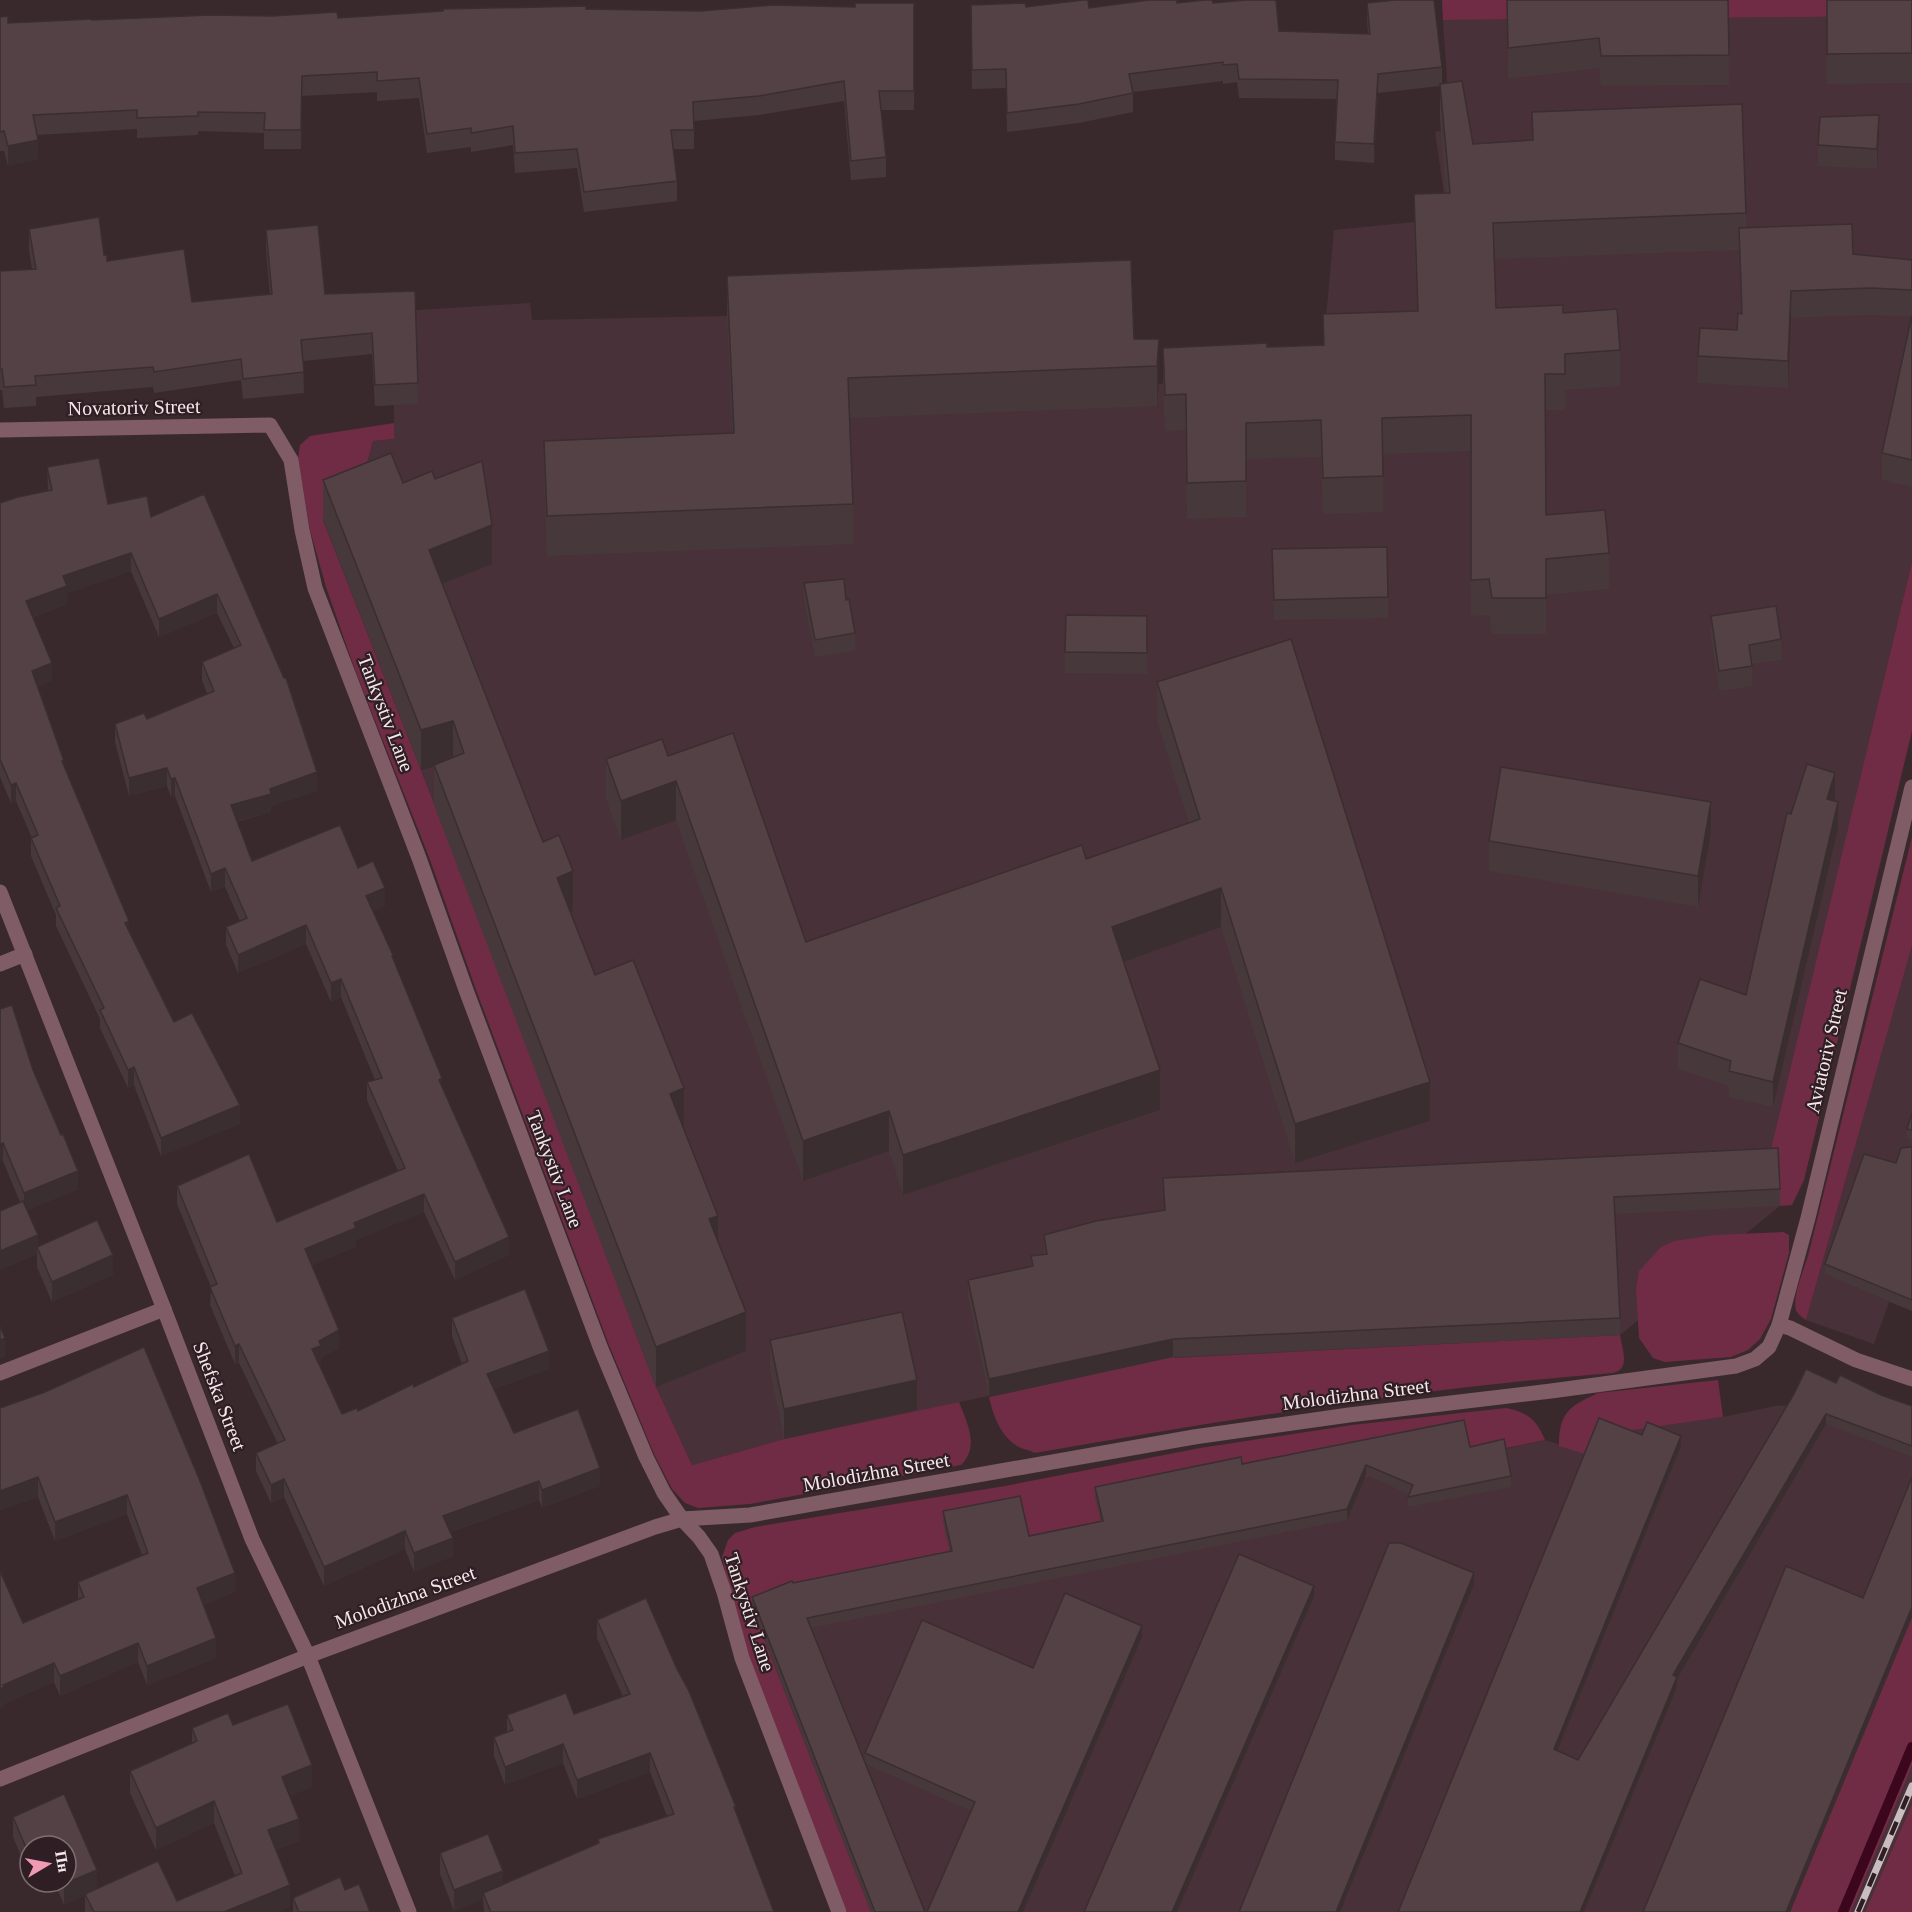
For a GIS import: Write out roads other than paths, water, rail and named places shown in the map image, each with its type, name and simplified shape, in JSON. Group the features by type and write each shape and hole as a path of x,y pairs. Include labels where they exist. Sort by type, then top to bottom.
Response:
{"street":[{"name":"Novatoriv Street","path":"0,430 270,426"},
{"name":"Tankystiv Lane","path":"270,426 291,460 302,530 315,588 419,858 592,1327 646,1457 664,1493 711,1554 742,1658 839,1912"},
{"name":"Aviatoriv Street","path":"1779,1325 1808,1218 1912,787"},
{"name":"Shefska Street","path":"0,892 252,1539 308,1656 409,1912"},
{"path":"0,964 25,954"},
{"path":"0,1373 164,1309"},
{"name":"Molodizhna Street","path":"0,1779 308,1656 682,1519 750,1515 1194,1437 1736,1366 1755,1359 1769,1347 1779,1325"},
{"path":"1779,1325 1790,1328 1856,1360 1912,1379"}],"waterway":[{"path":"1843,1912 1912,1747"}],"railway":[{"path":"1858,1912 1912,1786"}]}
